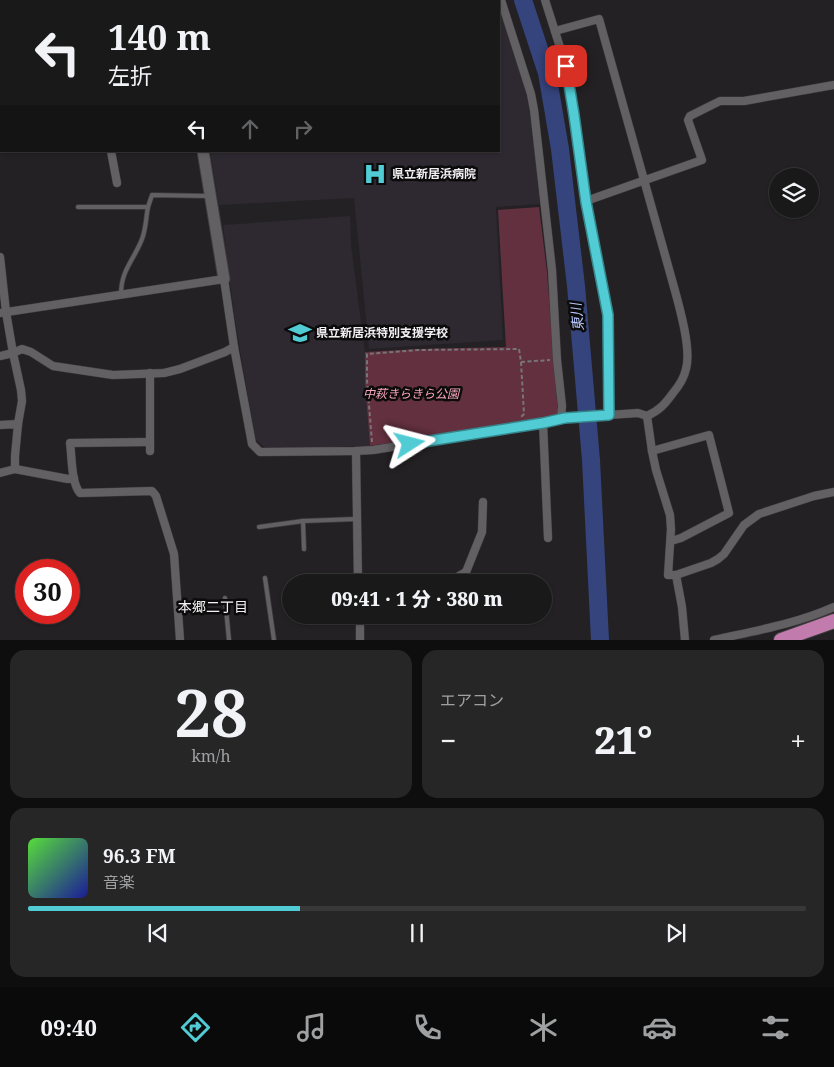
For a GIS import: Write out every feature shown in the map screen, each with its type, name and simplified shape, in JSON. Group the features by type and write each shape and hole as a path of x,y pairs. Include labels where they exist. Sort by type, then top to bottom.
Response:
{"highway":[{"path":"781,640 834,621"}],"street":[{"path":"501,0 531,94 534,110 552,270 557,360 563,418"},
{"path":"545,0 566,66 586,202 608,315 606,415"},
{"path":"203,152 234,346 252,444 260,452 373,450 543,423 563,418 638,413 647,416 664,406 683,378 687,366 687,348 683,322 599,19 555,31"},
{"path":"586,202 702,160 688,120 690,116 713,104 720,101 744,101 834,85"},
{"path":"111,152 117,183"},
{"path":"0,257 3,312 22,390 15,469"},
{"path":"3,312 224,279"},
{"path":"0,356 22,349 31,352 53,366 113,375 150,374 180,369 225,352 234,346"},
{"path":"150,374 150,451"},
{"path":"647,416 656,470 670,515 672,529 668,575 676,575 718,559 724,554 744,525 759,514 814,496 834,492"},
{"path":"543,423 548,538"},
{"path":"0,425 18,424"},
{"path":"652,450 709,435 729,513 671,542"},
{"path":"150,442 70,443 74,478 76,489 80,493 152,491 156,496 174,554 180,640"},
{"path":"356,451 358,574"},
{"path":"0,473 15,469 74,478"},
{"path":"462,574 466,572 482,532 484,502"},
{"path":"676,575 682,607 685,640"},
{"path":"714,640 776,626 834,607"},
{"path":"360,624 360,640"}],"lane":[{"path":"121,295 124,273 142,238 152,196 210,196"},
{"path":"78,206 148,207"},
{"path":"259,527 303,521 356,519"},
{"path":"303,521 304,548"},
{"path":"266,578 274,640"},
{"path":"225,598 229,640"}],"path":[{"path":"377,442 372,442 367,354 418,350 519,349 524,414 517,421"},
{"path":"520,362 557,360"}],"shaded area":[{"name":"県立新居浜病院","path":"500,8 529,104 540,204 496,207 503,340 369,349 354,198 219,205 210,152 500,152"},
{"name":"県立新居浜特別支援学校","path":"350,216 351,245 365,352 365,384 370,446 265,448 255,439 234,314 223,225"}],"green space":[{"name":"中萩きらきら公園","path":"539,207 547,272 558,414 556,417 370,446 365,384 365,352 506,347 498,210"}],"waterway":[{"name":"東川","path":"523,0 547,73 560,149 576,286 591,460 600,640"}],"place":[{"name":"県立新居浜病院","path":"375,174"},
{"name":"県立新居浜特別支援学校","path":"300,333"}],"district":[{"name":"本郷二丁目","path":"213,607"}],"route":[{"path":"410,444 565,418 609,415 608,315 586,202 566,66"}]}
